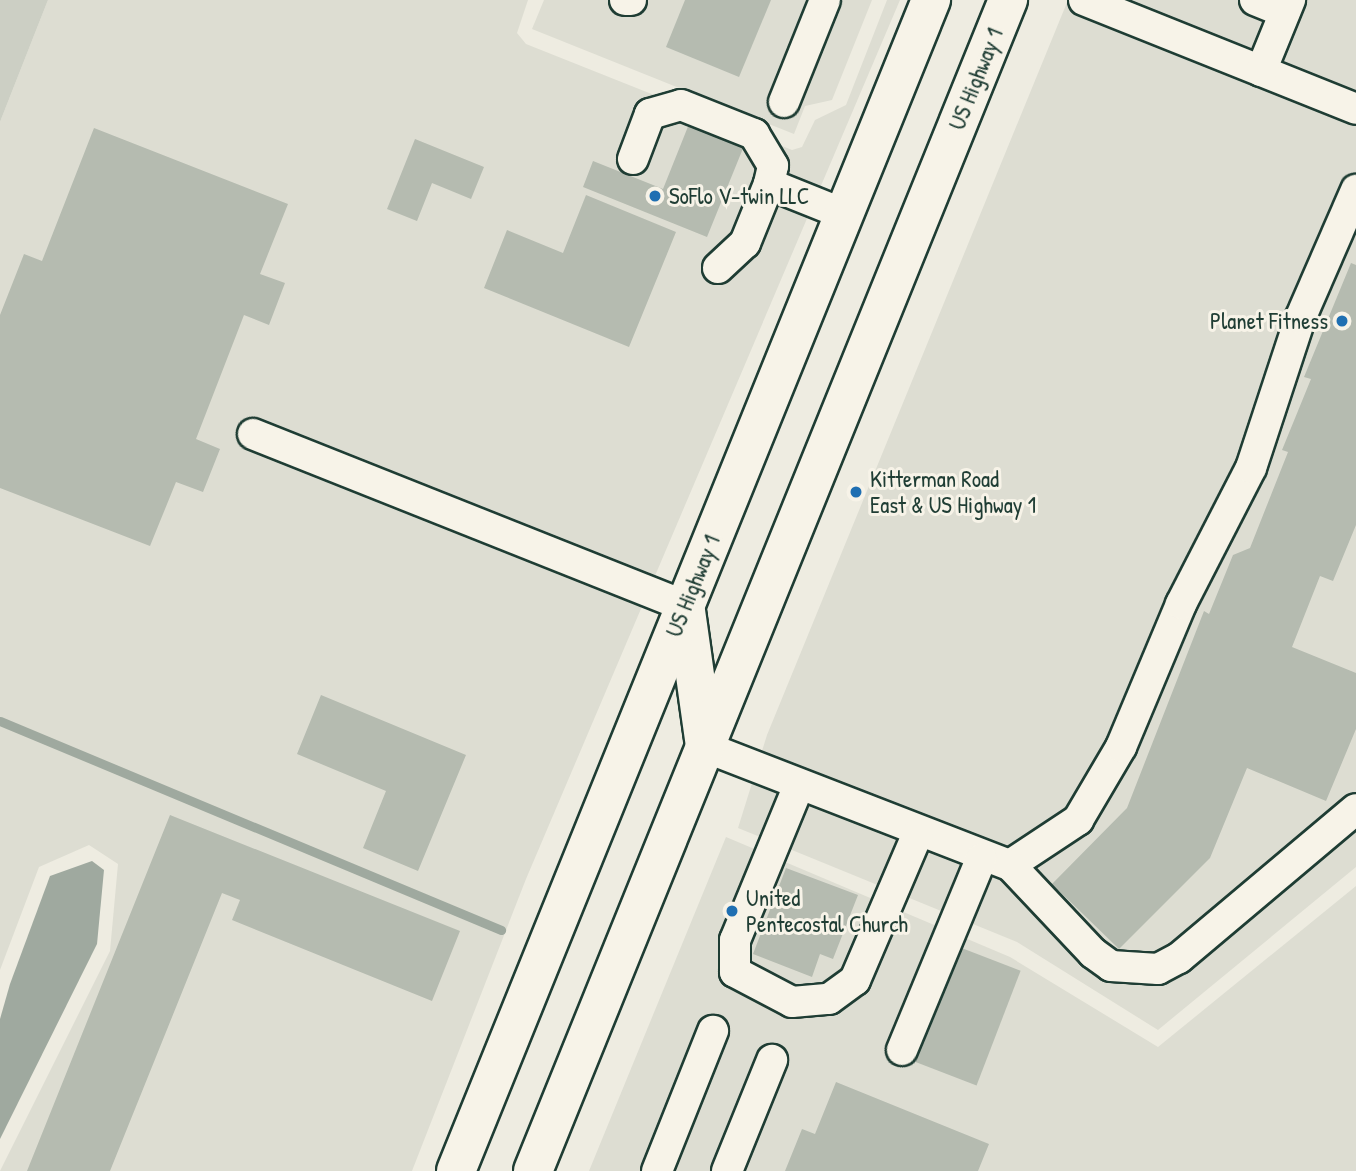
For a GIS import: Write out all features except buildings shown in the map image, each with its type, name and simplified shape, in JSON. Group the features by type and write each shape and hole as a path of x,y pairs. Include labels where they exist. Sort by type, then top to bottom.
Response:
{"main road":[{"name":"US Highway 1","path":"456,1171 931,0"},
{"name":"US Highway 1","path":"533,1171 1008,0"},
{"path":"685,606 705,747"}],"lane":[{"path":"625,0 631,0"},
{"path":"784,103 825,0"},
{"path":"1084,0 1356,109"},
{"path":"1255,0 1287,6 1261,71"},
{"path":"633,159 650,114 681,105 754,134 773,166 769,184 745,243 718,268"},
{"path":"769,184 844,214"},
{"path":"902,1050 996,862 1078,820 1122,747 1181,604 1251,468 1300,319 1356,190"},
{"path":"253,434 685,606"},
{"path":"705,747 996,862 1093,953 1111,965 1158,969 1179,958 1356,809"},
{"path":"799,785 735,940 735,972 792,1002 830,999 855,980 918,833"},
{"path":"657,1171 713,1031"},
{"path":"727,1171 772,1060"}],"shaded area":[{"path":"0,0 48,0 0,122"},
{"path":"48,0 528,0 517,33 526,44 792,150 802,147 815,120 846,105 887,0 900,0 526,879 412,1171 0,1171 110,951 118,864 89,845 39,867 0,970 0,122"},
{"path":"544,0 872,0 832,100 805,106 794,134 532,29"},
{"path":"1068,0 1356,0 1356,867 1158,1030 1017,942 738,828 767,735"},
{"path":"726,837 1010,957 1158,1047 1356,886 1356,1171 589,1171"},
{"path":"92,861 104,870 97,944 0,1139 0,1019 10,984 50,876"}],"waterway":[{"path":"0,721 501,930"}],"place":[{"name":"SoFlo V-twin LLC","path":"655,196"},
{"name":"Planet Fitness","path":"1342,321"},
{"name":"Kitterman Road East & US Highway 1","path":"856,492"},
{"name":"United Pentecostal Church","path":"732,911"}]}
